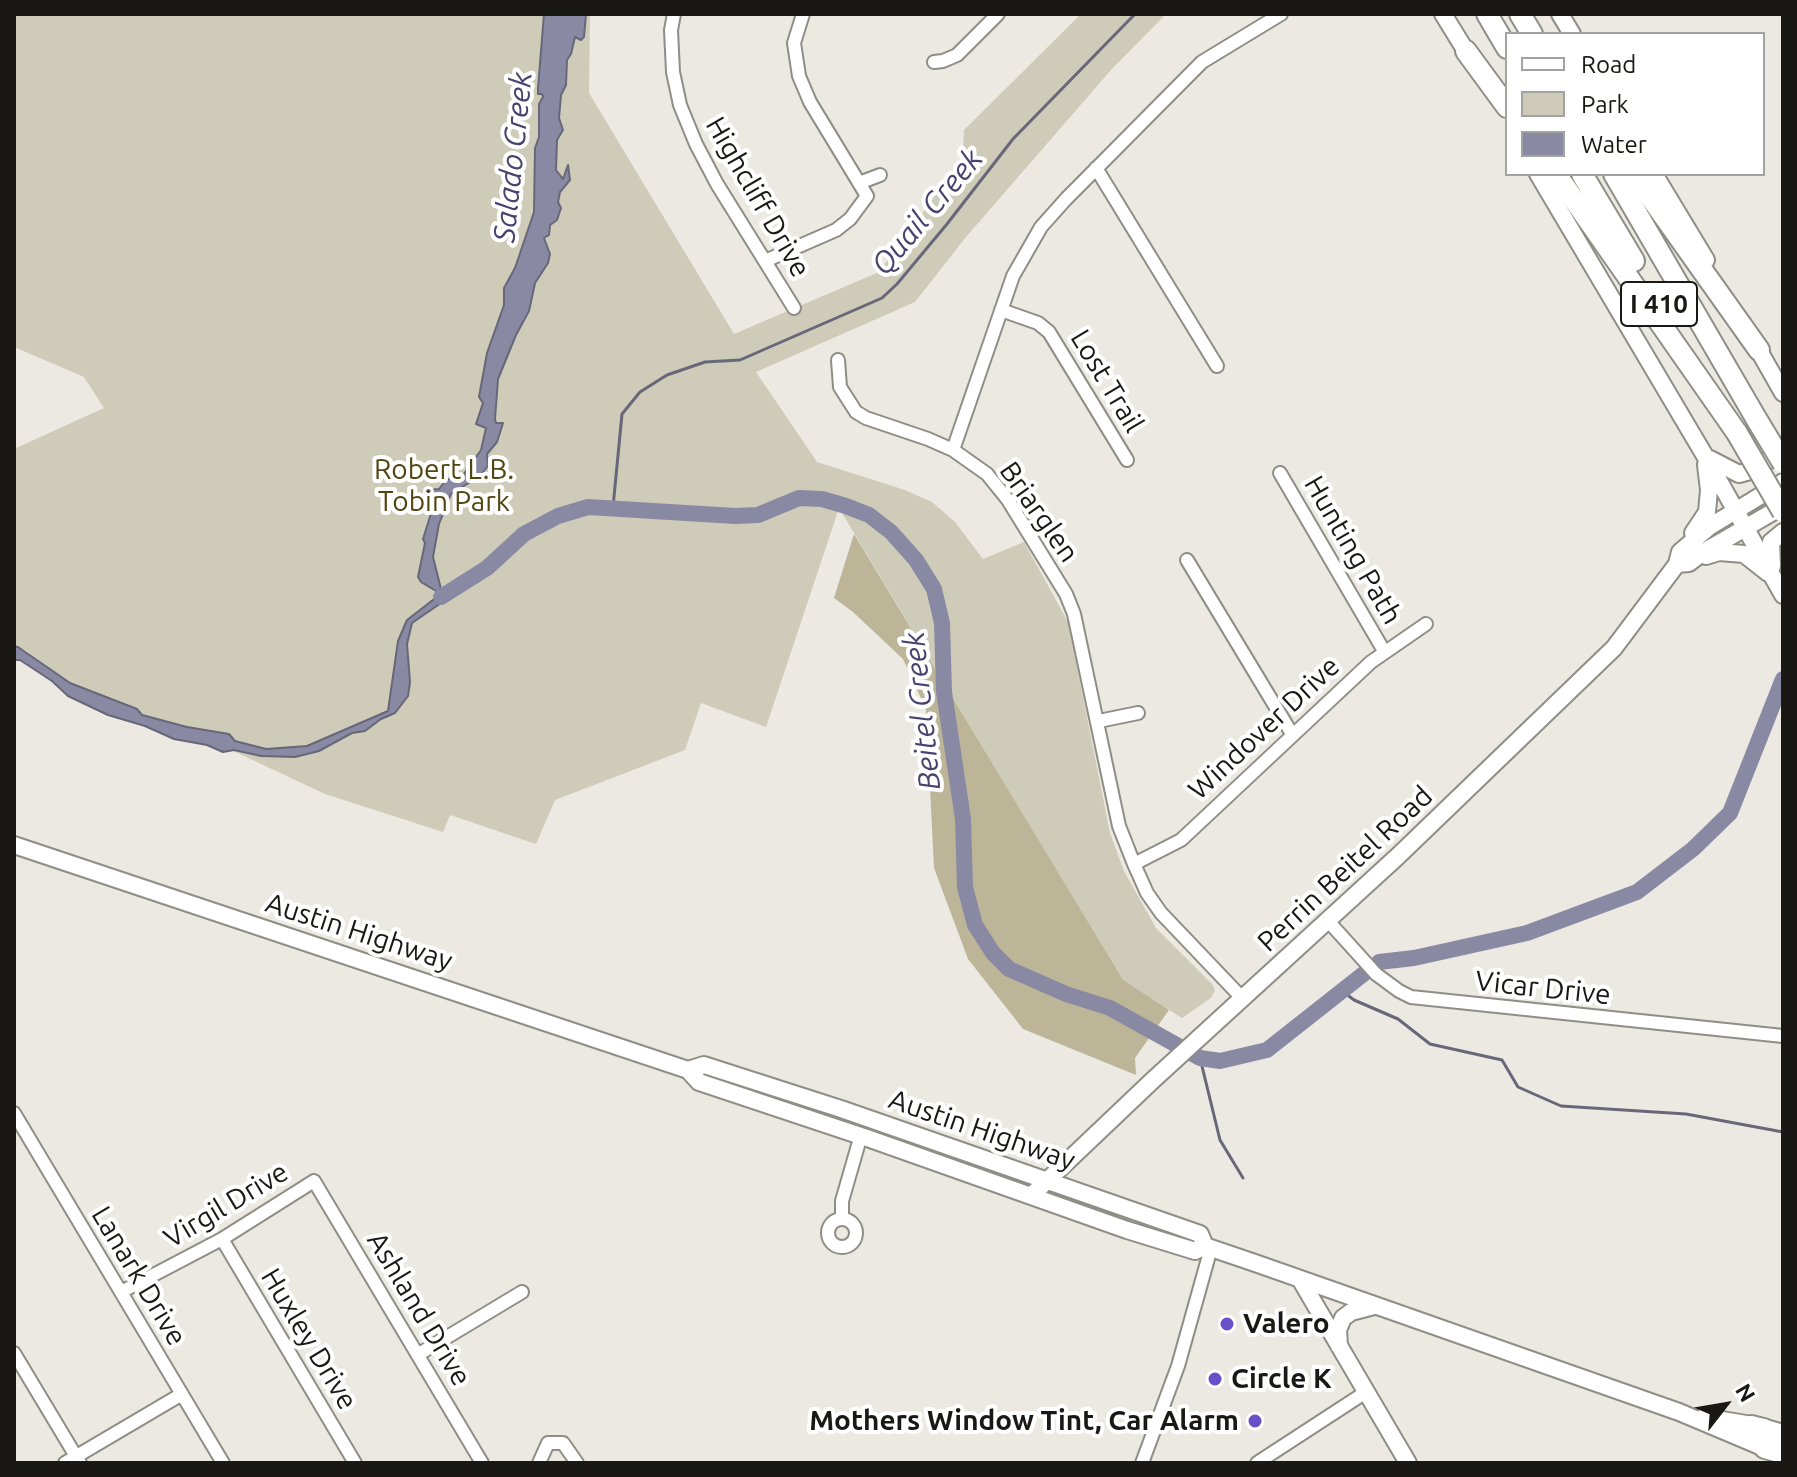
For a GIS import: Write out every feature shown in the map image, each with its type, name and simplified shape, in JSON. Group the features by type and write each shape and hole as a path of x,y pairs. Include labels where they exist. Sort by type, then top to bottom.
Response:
{"highway":[{"path":"1487,14 1505,45"},
{"path":"1520,14 1531,32"},
{"path":"1466,51 1505,104"},
{"path":"1557,176 1737,433"},
{"name":"I 410","path":"1583,176 1783,509"},
{"name":"I 410","path":"1615,176 1783,463"},
{"path":"1635,176 1759,350"},
{"path":"1752,1426 1783,1432"}],"main road":[{"path":"1443,14 1505,118"},
{"path":"1560,14 1571,32"},
{"path":"1539,176 1705,456 1783,595"},
{"path":"1655,176 1783,393"},
{"path":"1705,456 1739,474 1783,452"},
{"path":"1682,560 1707,512 1709,490 1705,456"},
{"name":"Perrin Beitel Road","path":"1032,1195 1210,1027 1329,922 1614,648 1709,527 1783,482"},
{"name":"Perrin Beitel Road","path":"1682,560 1783,509"},
{"path":"1772,576 1771,542 1783,532"},
{"path":"1682,560 1719,552 1744,554 1772,576"},
{"name":"Austin Highway","path":"14,845 688,1070 699,1082 1195,1251 1208,1247 1679,1412 1777,1452"},
{"name":"Austin Highway","path":"688,1070 707,1066 1047,1180 1200,1234 1208,1247"},
{"path":"1075,1153 1070,1175 1099,1198"},
{"path":"1300,1279 1408,1463"},
{"path":"1339,1348 1338,1330 1343,1318 1351,1312 1374,1306"},
{"name":"Austin Highway","path":"1679,1412 1752,1426"}],"street":[{"name":"Highcliff Drive","path":"674,14 671,51 680,105 717,184 794,308"},
{"path":"765,261 844,224 867,196 810,102 799,76 794,43 803,14"},
{"path":"934,62 957,55 998,14"},
{"path":"953,450 1013,276 1041,227 1202,62 1281,14"},
{"path":"1096,168 1217,366"},
{"path":"859,183 880,175"},
{"name":"Lost Trail","path":"1001,310 1038,323 1049,332 1127,460"},
{"name":"Briarglen","path":"838,360 840,387 856,412 953,450 974,463 998,486 1066,594 1080,635 1119,826 1147,893 1161,913 1243,999"},
{"name":"Hunting Path","path":"1280,473 1384,651"},
{"path":"1187,560 1292,734"},
{"name":"Windover Drive","path":"1134,864 1181,840 1384,651 1426,624"},
{"path":"1099,721 1138,713"},
{"name":"Vicar Drive","path":"1329,922 1376,974 1411,997 1783,1036"},
{"name":"Lanark Drive","path":"14,1113 223,1463"},
{"path":"842,1219 842,1201 861,1135"},
{"name":"Virgil Drive","path":"121,1292 222,1239 314,1181"},
{"name":"Ashland Drive","path":"314,1181 482,1463"},
{"name":"Huxley Drive","path":"222,1239 355,1463"},
{"path":"1142,1463 1178,1366 1208,1247"},
{"path":"419,1354 522,1292"},
{"path":"14,1353 74,1461 182,1394"},
{"path":"1257,1463 1366,1392"},
{"path":"539,1463 548,1443 563,1443 577,1463"}],"green space":[{"name":"Robert L.B. Tobin Park","path":"14,14 590,14 589,93 734,334 879,272 963,158 964,130 1081,14 1166,14 1111,70 966,237 915,302 756,372 817,462 905,490 932,502 955,522 983,559 1024,542 1068,622 1110,833 1124,871 1156,928 1212,984 1215,990 1211,998 1182,1018 1123,981 839,508 766,727 701,703 685,750 555,800 536,844 450,815 443,832 325,794 208,739 142,715 137,709 70,683 25,650 14,646 14,449 104,408 84,377 14,347"}],"shaded area":[{"path":"854,534 1123,980 1169,1010 1135,1058 1136,1075 1023,1029 968,959 934,868 926,709 903,659 834,598"}],"water":[{"path":"544,14 586,14 584,37 581,40 575,37 567,60 566,85 561,95 559,118 563,130 557,140 556,170 563,179 568,165 570,180 560,192 558,202 561,208 557,220 550,225 549,235 544,238 550,254 548,263 535,283 529,311 498,379 495,419 496,423 503,423 497,442 487,454 488,466 480,476 451,494 439,524 433,557 444,601 412,623 407,644 408,696 395,713 365,731 352,733 319,751 295,757 261,756 234,750 223,752 207,745 174,739 108,715 68,696 52,681 20,660 14,660 14,646 70,683 137,709 142,715 229,734 235,741 266,749 307,746 388,711 398,641 407,620 438,596 418,577 425,543 423,539 433,507 426,490 439,489 446,480 463,475 481,450 486,428 476,424 483,403 479,397 487,353 504,305 504,288 515,268 534,212 535,148 539,137 539,104 543,97 538,94 538,88"}],"waterway":[{"name":"Quail Creek","path":"613,507 622,414 640,392 667,375 705,362 740,360 882,298 947,224 1013,139 1135,14"},
{"name":"Beitel Creek","path":"441,597 487,568 524,534 558,516 588,507 735,516 758,515 799,498 822,499 869,515 891,532 916,560 934,589 942,623 944,692 963,819 965,887 975,925 993,953 1009,969 1066,994 1110,1008 1200,1058 1220,1061 1267,1050 1366,972"},
{"name":"Beitel Creek","path":"1379,962 1414,958 1527,933 1637,892 1693,849 1730,813 1783,679"},
{"path":"1341,990 1354,1000 1398,1019 1430,1044 1502,1060 1518,1087 1561,1106 1686,1114 1783,1132"},
{"path":"1200,1058 1220,1140 1243,1178"}],"place":[{"name":"Valero","path":"1227,1324"},
{"name":"Circle K","path":"1215,1379"},
{"name":"Mothers Window Tint, Car Alarm","path":"1255,1421"}],"water label":[{"name":"Salado Creek","path":"513,157"}]}
